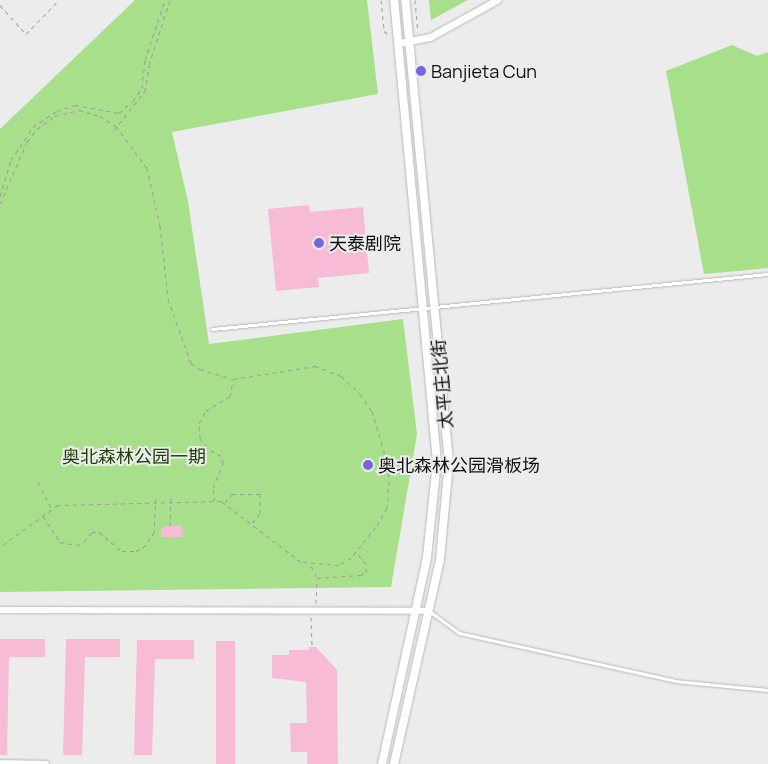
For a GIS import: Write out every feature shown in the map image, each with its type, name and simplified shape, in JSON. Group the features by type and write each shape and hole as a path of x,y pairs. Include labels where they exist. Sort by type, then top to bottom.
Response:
{"main road":[{"name":"太平庄北街","path":"382,764 416,611 431,531 436,470 394,0"},
{"name":"太平庄北街","path":"394,764 444,533 449,470 405,0"}],"street":[{"path":"399,43 419,41 497,0"},
{"path":"0,610 428,611"},
{"path":"0,763 46,764"}],"lane":[{"path":"212,329 768,274"},
{"path":"428,611 459,633 675,681 768,690"}],"path":[{"path":"0,5 26,34 59,0"},
{"path":"0,196 12,160 33,127 57,111 75,105 119,113 133,101 142,88 144,60 165,0"},
{"path":"114,130 145,91 149,65 170,0"},
{"path":"380,0 384,32 399,43"},
{"path":"414,0 419,41"},
{"path":"0,204 27,142 37,129 55,116 79,110 100,116 116,126 147,168 160,226 170,308 190,363 200,369 233,379 315,366 340,376 360,394 372,411 380,437 389,481 387,508 356,552 339,565 311,565 290,555 225,504 214,501 58,505 0,547"},
{"path":"214,501 213,488 223,463 221,456 207,448 200,438 199,423 206,411 230,396 233,379"},
{"path":"38,482 52,509"},
{"path":"225,504 232,494 260,494 260,513 251,524"},
{"path":"170,526 171,498"},
{"path":"43,516 60,542 77,545 84,542 92,532 99,532 122,551 136,551 143,548 154,534 156,499"},
{"path":"317,578 366,572 366,564 356,552"},
{"path":"311,565 317,578 312,647"}],"green space":[{"name":"奥北森林公园一期","path":"135,0 367,0 378,94 172,132 188,201 209,344 403,319 417,434 391,587 0,592 0,129"},
{"path":"429,0 468,0 431,20"},
{"path":"732,45 757,56 768,52 768,268 704,274 666,71"}],"building":[{"name":"天泰剧院","path":"309,205 310,212 363,207 369,273 318,278 319,287 276,291 268,209"},
{"path":"182,526 183,537 161,537 161,528"},
{"path":"0,639 45,639 45,657 9,657 7,755 0,755"},
{"path":"66,639 120,639 120,657 85,657 82,755 63,755"},
{"path":"137,640 194,640 194,659 155,659 152,755 134,755"},
{"path":"216,641 235,641 235,764 216,764"},
{"path":"309,647 316,647 337,670 338,764 307,764 307,752 291,752 290,723 307,723 306,682 272,678 272,655 289,655 289,650 309,650"}],"place":[{"name":"Banjieta Cun","path":"421,71"},
{"name":"天泰剧院","path":"319,243"},
{"name":"奥北森林公园滑板场","path":"368,465"}]}
